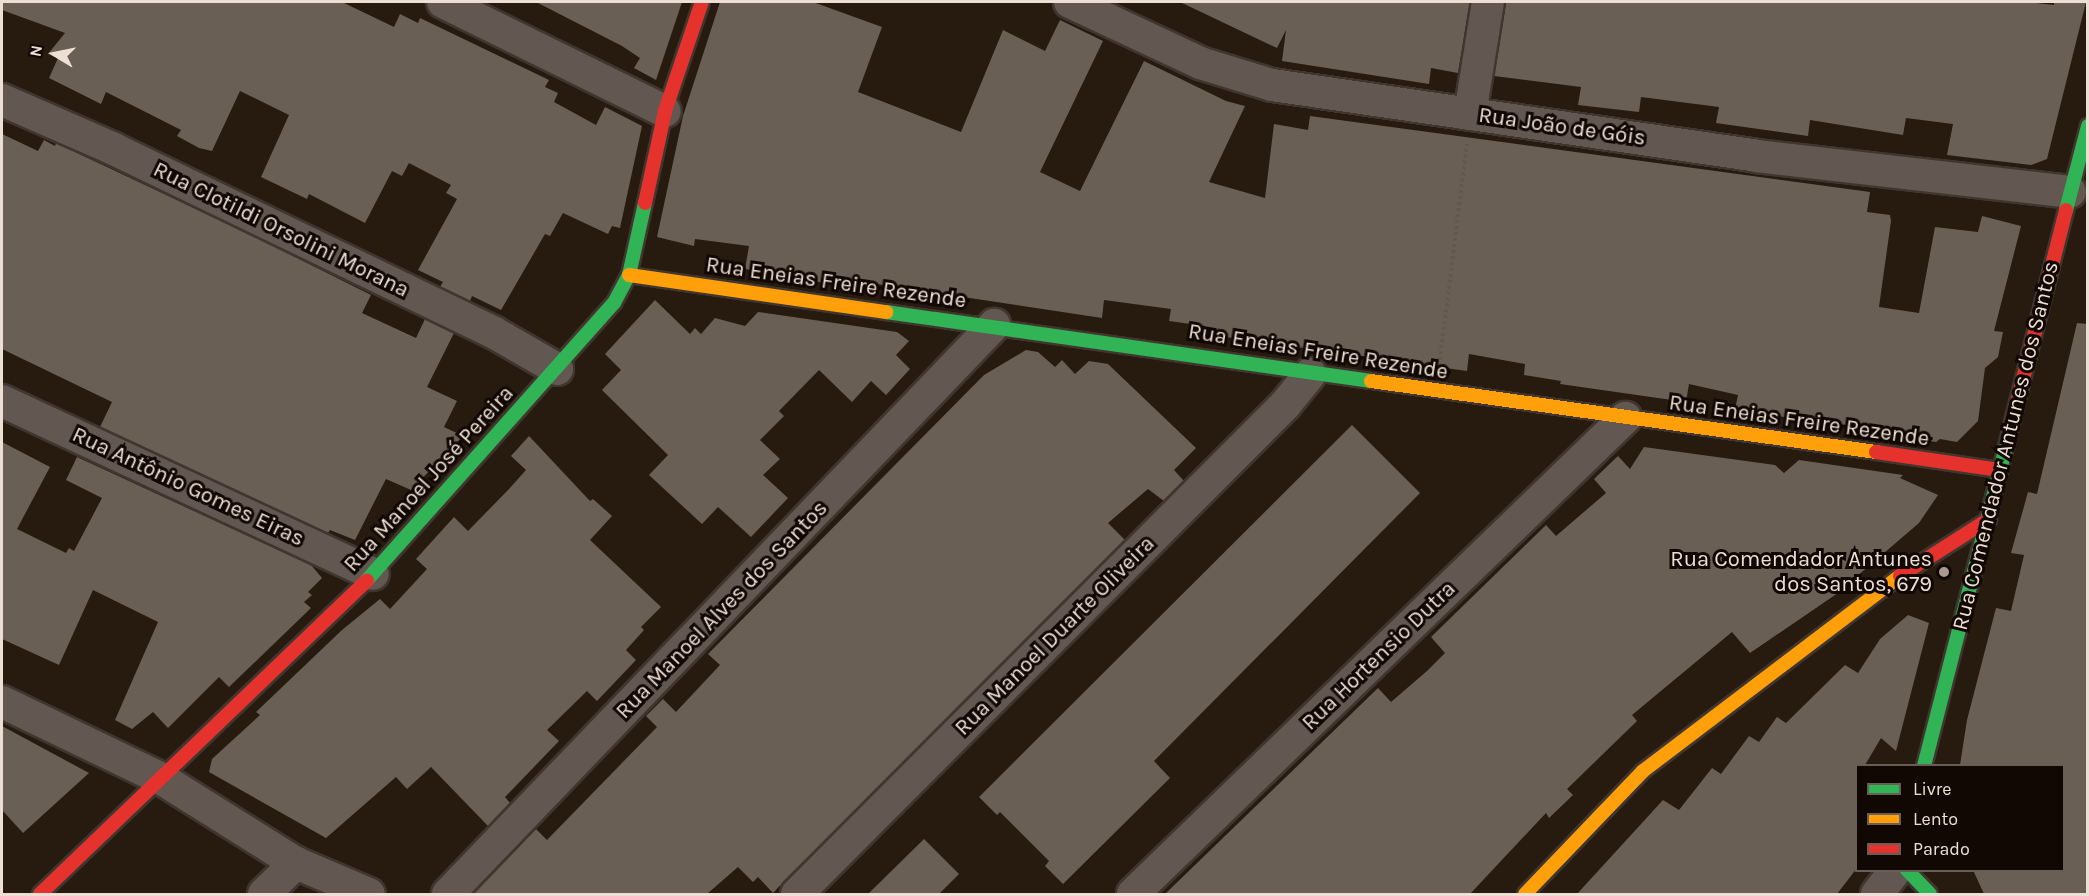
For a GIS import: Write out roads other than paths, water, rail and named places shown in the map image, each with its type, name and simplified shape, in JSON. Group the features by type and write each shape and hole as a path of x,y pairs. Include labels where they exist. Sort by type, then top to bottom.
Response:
{"street":[{"path":"443,2 665,111"},
{"name":"Rua Manoel José Pereira","path":"40,894 374,574 609,310 629,275 665,111 702,2"},
{"name":"Rua João de Góis","path":"1070,2 1228,73 1272,85 1756,156 2079,193"},
{"path":"1470,114 1488,2"},
{"name":"Rua Clotildi Orsolini Morana","path":"2,100 114,149 493,332 557,369"},
{"name":"Rua Comendador Antunes dos Santos","path":"1924,764 2000,470 2079,193 2088,126"},
{"name":"Rua Eneias Freire Rezende","path":"629,275 994,325 1310,374 2000,470"},
{"name":"Rua Manoel Alves dos Santos","path":"448,894 994,325"},
{"name":"Rua Manoel Duarte Oliveira","path":"797,894 1285,405 1310,374"},
{"name":"Rua Antônio Gomes Eiras","path":"2,401 374,574"},
{"name":"Rua Hortensio Dutra","path":"1133,894 1625,418"},
{"path":"1525,894 1643,771 1674,745 1885,586 1989,519"},
{"path":"2,702 162,779 296,863 369,894"},
{"path":"264,894 296,863"},
{"path":"1877,894 1894,872"},
{"path":"1909,872 1930,894"}],"place":[{"name":"Rua Comendador Antunes dos Santos, 679","path":"1944,572"}]}
